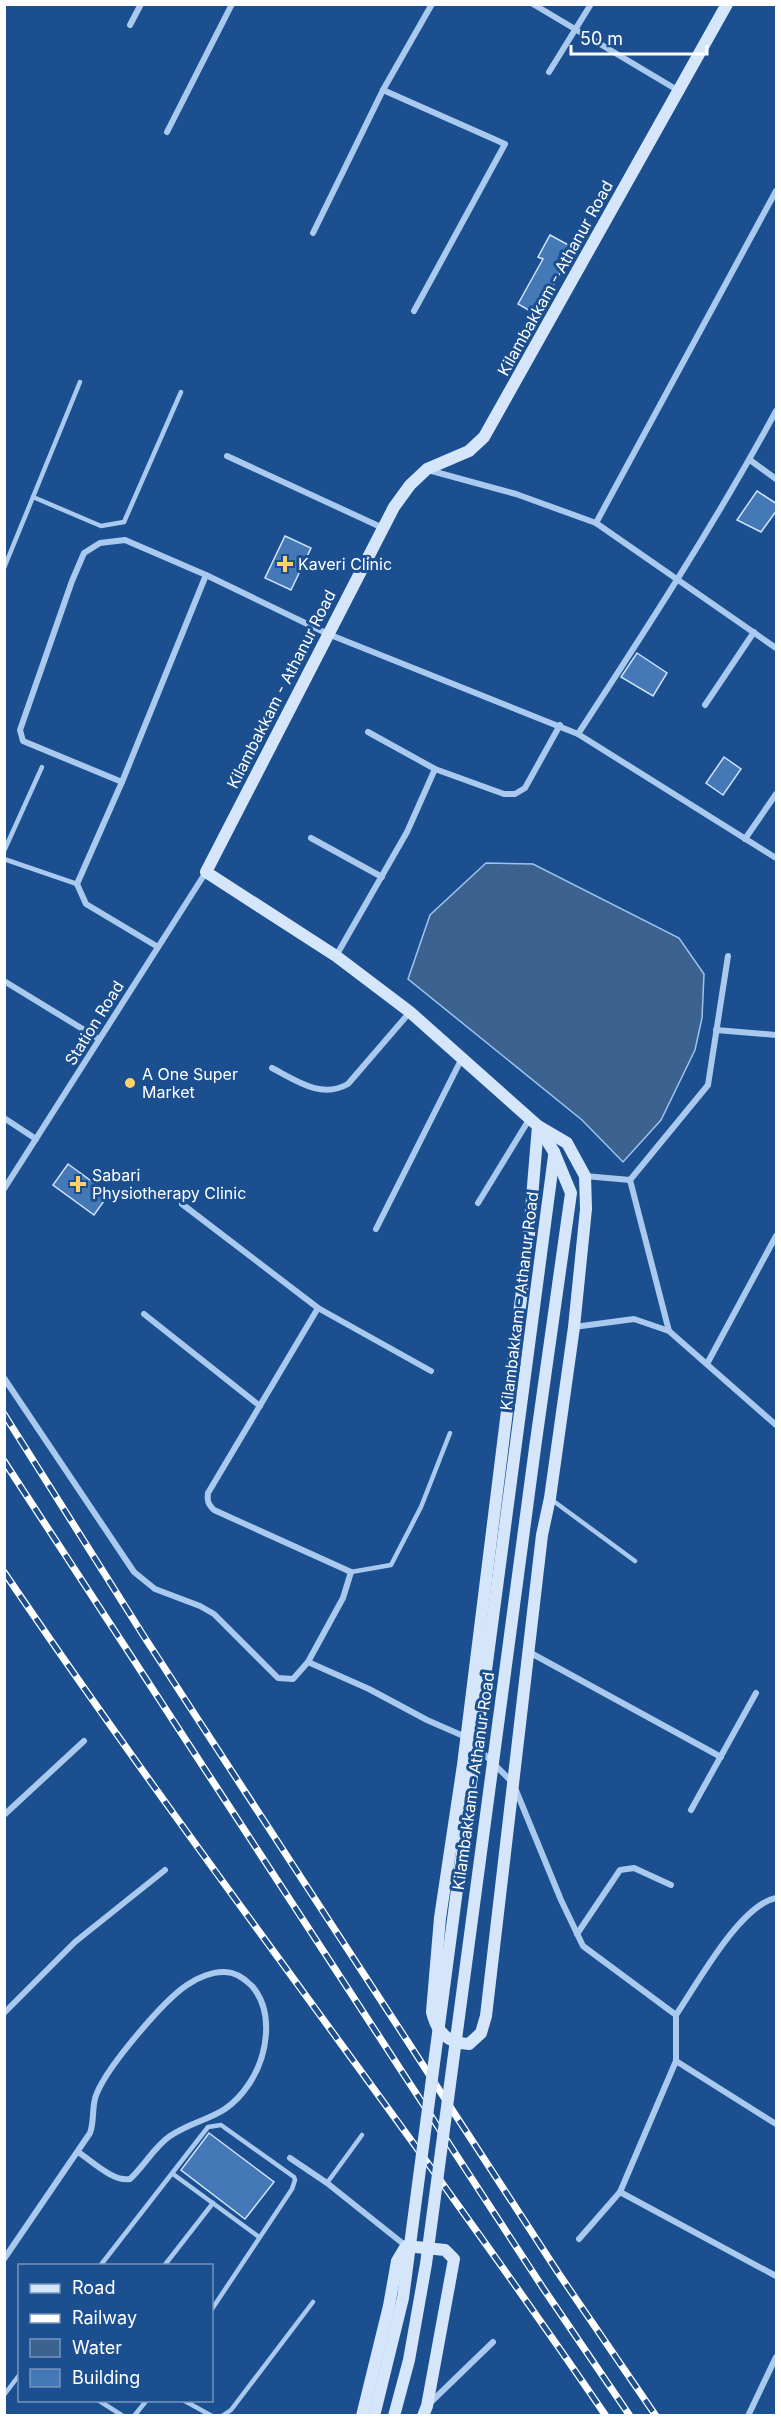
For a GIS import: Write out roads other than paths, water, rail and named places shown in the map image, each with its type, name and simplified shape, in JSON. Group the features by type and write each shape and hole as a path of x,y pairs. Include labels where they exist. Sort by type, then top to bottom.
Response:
{"street":[{"path":"129,25 141,4"},
{"path":"167,132 232,4"},
{"path":"313,233 383,90 432,4"},
{"path":"533,4 680,91"},
{"path":"549,72 591,4"},
{"name":"Kilambakkam - Athanur Road","path":"394,2415 409,2360 426,2264 533,1460 571,1193 554,1152 534,1122 410,1012 336,956 206,872 394,507 410,485 427,470 469,451 484,437 728,4"},
{"path":"383,90 506,144 414,311"},
{"path":"596,523 777,191"},
{"path":"578,734 678,581 777,411"},
{"path":"227,456 383,528"},
{"path":"750,460 777,479"},
{"path":"427,470 516,494 596,523 777,648"},
{"path":"122,782 23,741 20,730 72,580 84,553 100,543 125,540 206,575 328,634 560,725 777,858"},
{"path":"158,947 86,904 77,884 122,782 206,575"},
{"path":"705,705 754,632"},
{"path":"368,732 435,770 504,794 515,794 525,788 560,725"},
{"path":"336,956 406,832 435,770"},
{"path":"745,839 777,794"},
{"path":"311,838 381,876"},
{"name":"Station Road","path":"4,1189 206,872"},
{"path":"630,1180 708,1085 728,957"},
{"path":"4,981 99,1039"},
{"path":"272,1068 302,1084 324,1091 336,1090 348,1084 410,1012"},
{"path":"716,1030 777,1035"},
{"path":"376,1229 462,1058"},
{"path":"4,1118 36,1139"},
{"path":"534,1122 567,1143 585,1176 586,1209 574,1327 550,1498 542,1535 486,2016 482,2032 469,2044 455,2043 444,2036 435,2025 432,2012 440,1918 467,1737 529,1234 534,1122"},
{"path":"478,1203 534,1122"},
{"name":"Kilambakkam - Athanur Road","path":"374,2415 403,2298 474,1749 520,1424 554,1152"},
{"path":"585,1176 630,1180"},
{"path":"630,1180 669,1331"},
{"path":"182,1204 318,1308 431,1371"},
{"path":"708,1362 777,1236"},
{"path":"4,1378 142,1581 155,1589 200,1606 214,1614 278,1678 293,1679 308,1662 343,1598 351,1572 214,1510 208,1504 208,1493 318,1308"},
{"path":"144,1314 260,1406"},
{"path":"574,1327 634,1319 669,1331 708,1362 777,1425"},
{"path":"529,1652 721,1757"},
{"path":"308,1662 467,1737 513,1783 583,1946 676,2015"},
{"path":"691,1810 756,1693"},
{"path":"5,1814 84,1740"},
{"path":"577,1934 621,1870 634,1868 671,1885"},
{"path":"4,2013 75,1942 165,1870"},
{"path":"579,2239 620,2193 676,2061 676,2015 735,1929 751,1910 777,1898"},
{"path":"4,2259 78,2152 93,2123 94,2102 100,2086 166,2002 188,1984 208,1975 225,1971 246,1979 265,2009 267,2033 260,2061 249,2084 232,2105 216,2116 168,2137 130,2179 120,2179 110,2174 78,2152"},
{"path":"676,2061 777,2124"},
{"path":"290,2158 327,2183 406,2246 445,2250 454,2259 425,2410"},
{"path":"620,2193 777,2276"},
{"path":"362,2415 389,2306 397,2261 406,2246"},
{"path":"425,2410 493,2342"},
{"path":"748,2415 777,2356"}],"lane":[{"path":"4,568 80,382"},
{"path":"33,497 101,525 124,522 182,392"},
{"path":"4,851 42,767"},
{"path":"4,859 77,884"},
{"path":"351,1572 391,1565 422,1507 450,1433"},
{"path":"550,1498 635,1560"},
{"path":"102,2264 208,2127 214,2124 226,2127 295,2180 292,2189 213,2306"},
{"path":"327,2183 362,2135"},
{"path":"173,2174 259,2237"},
{"path":"165,2264 213,2203"},
{"path":"222,2415 231,2410 313,2302"},
{"path":"4,2395 18,2377"},
{"path":"101,2402 123,2415"},
{"path":"134,2415 145,2402"},
{"path":"187,2402 212,2415"}],"water":[{"path":"486,863 533,864 679,938 704,974 702,1018 695,1050 661,1120 623,1162 582,1120 408,979 430,915"}],"railway":[{"path":"4,1414 145,1638 559,2274 656,2416"},
{"path":"4,1461 543,2288 630,2416"},
{"path":"4,1572 152,1784 457,2204 606,2416"}],"place":[{"name":"Kaveri Clinic","path":"285,564"},
{"name":"A One Super Market","path":"130,1083"},
{"name":"Sabari Physiotherapy Clinic","path":"78,1184"}]}
